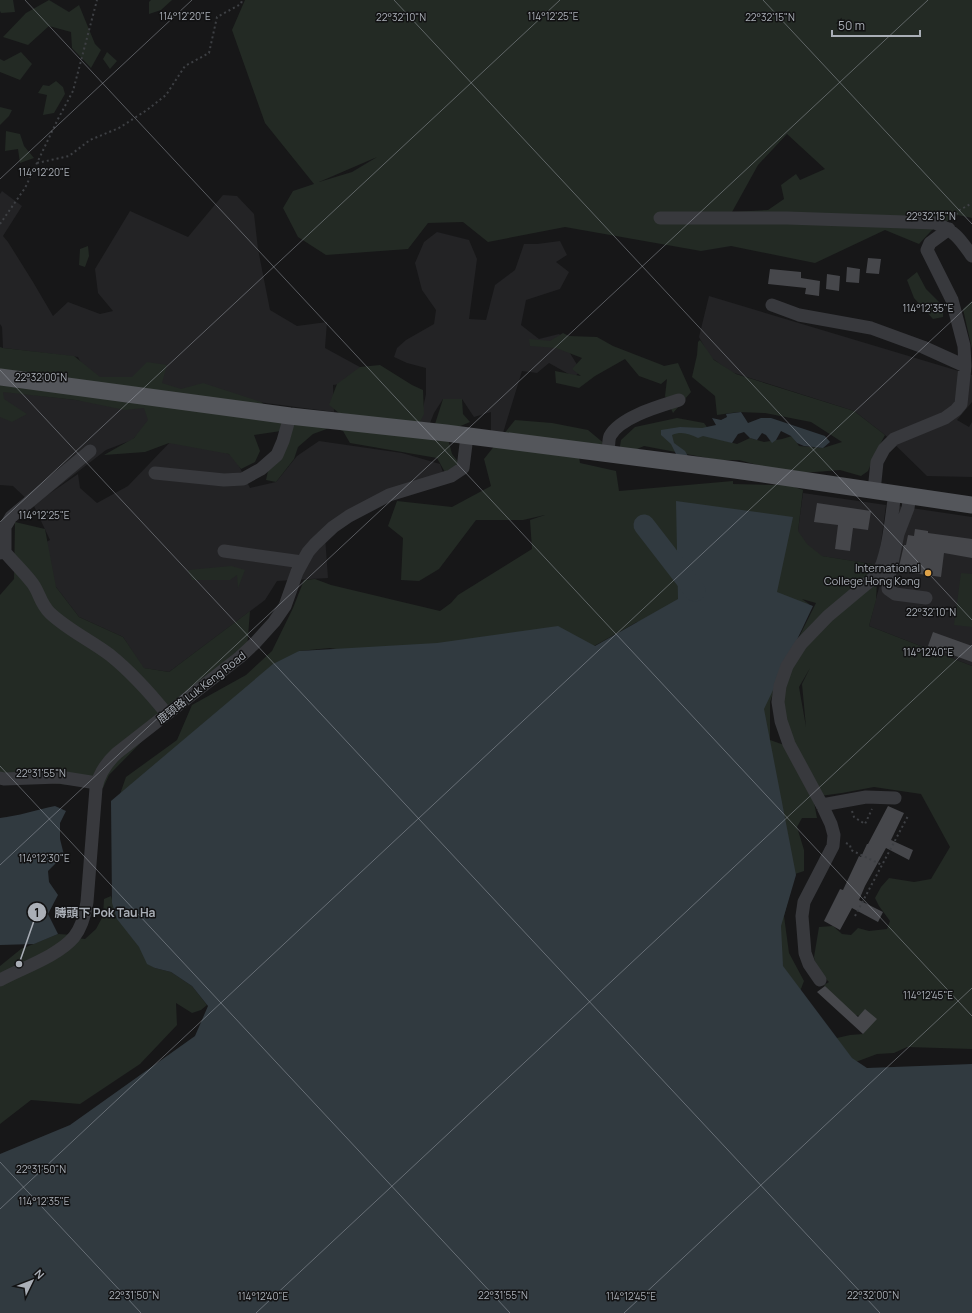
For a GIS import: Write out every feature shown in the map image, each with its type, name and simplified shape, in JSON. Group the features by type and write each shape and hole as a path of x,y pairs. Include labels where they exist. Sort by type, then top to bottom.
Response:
{"main road":[{"path":"0,377 290,416 467,436 735,470 874,491 968,503"}],"street":[{"path":"660,218 788,218 935,222 949,229 962,242 972,256"},
{"path":"874,491 878,462 884,449 894,439 945,418 956,410 961,404 965,366 964,346 952,300 927,250 930,243 949,229"},
{"path":"772,305 799,315 871,328 923,347 965,366"},
{"path":"608,454 610,436 616,429 643,412 679,400"},
{"path":"156,473 224,480 243,479 261,469 277,455 283,441 290,416"},
{"name":"鹿頸路 Luk Keng Road","path":"0,980 59,949 71,940 79,929 85,915 87,902 97,783 102,770 111,759 240,657 264,633 284,606 302,562 308,552 323,535 348,516 389,495 451,476 463,468 467,436"},
{"path":"90,451 11,517 5,527 3,553 32,582 41,602 50,612 74,632 115,660 146,689 167,714"},
{"path":"903,494 908,508 898,534 888,582 888,589 895,594 926,598"},
{"path":"820,980 808,964 805,953 802,916 804,902 832,846 834,835 831,824 822,805 789,744 781,721 778,702 780,686 786,666 801,644 828,616 873,580 877,575 880,570 903,494"},
{"path":"224,551 302,562"},
{"path":"0,778 59,777 97,783"},
{"path":"822,805 866,797 895,798"}],"path":[{"path":"0,224 25,188 58,118 73,91 98,0"},
{"path":"37,163 69,156 90,140 119,128 148,110 166,95 185,66 209,53 216,17 241,4 242,0"},
{"path":"949,229 958,211 972,204"},
{"path":"849,800 854,817 865,824 875,804"},
{"path":"855,916 908,816"},
{"path":"850,845 851,850 882,866"}],"shaded area":[{"path":"0,0 13,0 15,12 1,13"},
{"path":"49,0 69,12 79,5 95,44 101,50 91,68 72,48 71,32 49,26 28,45 3,37 26,13"},
{"path":"151,0 172,0 161,10 149,14 149,2"},
{"path":"245,0 972,0 972,218 958,215 932,230 919,244 885,230 815,263 731,246 701,251 565,227 488,242 463,222 428,223 408,249 326,255 298,237 283,208 293,191 314,184 265,123 232,30","holes":["787,134 825,169 800,180 796,174 781,185 784,199 768,210 732,212 758,165","377,157 352,172 319,182"]},
{"path":"21,52 32,64 20,80 0,72 0,59 4,61"},
{"path":"107,52 117,61 110,69 103,59"},
{"path":"56,81 63,87 65,94 54,113 43,115 47,95 38,93 43,85 49,86"},
{"path":"0,107 12,110 9,116 0,125"},
{"path":"6,131 20,134 24,146 34,158 20,163 18,149 5,151"},
{"path":"2,191 22,206 3,236 53,316 68,302 100,314 113,311 98,293 95,269 130,211 188,237 223,195 237,196 254,214 258,249 270,310 297,326 327,322 325,348 380,378 333,385 334,412 90,380 78,357 3,348 2,327 0,324 0,194"},
{"path":"437,232 469,240 477,259 469,319 486,320 495,285 515,270 524,244 560,241 567,255 556,262 569,272 560,289 526,300 521,325 539,339 559,334 570,342 568,350 581,371 574,377 549,363 537,373 522,371 503,433 491,433 491,412 474,417 462,399 443,399 434,413 430,423 420,422 426,394 426,368 407,363 394,357 397,348 406,340 434,324 436,310 422,290 415,263 424,242"},
{"path":"88,246 89,256 85,267 79,265 80,249"},
{"path":"917,272 926,289 943,306 943,317 933,319 914,298 907,280"},
{"path":"709,296 972,375 972,402 957,420 969,427 972,422 972,477 927,476 885,435 854,411 731,372 709,356 699,337"},
{"path":"972,301 972,349 963,309"},
{"path":"563,333 569,336 597,337 613,346 664,366 678,363 691,392 673,413 665,396 667,379 661,384 639,376 625,359 595,376 579,388 556,383 555,371 581,376 572,369 582,358 556,348 530,346 529,339 550,341"},
{"path":"700,340 714,360 736,374 854,411 885,435 868,471 861,476 840,470 791,474 739,460 718,460 644,446 621,456 621,440 635,427 677,418 704,423 715,438 737,444 750,438 764,442 792,436 799,446 823,448 842,442 811,422 765,413 738,412 717,415 715,396 692,377 697,355 698,342"},
{"path":"0,347 74,356 100,377 132,377 147,362 167,365 162,383 181,389 203,383 261,402 275,413 281,421 281,431 254,435 260,451 255,462 241,469 229,454 169,443 145,452 104,455 134,438 148,420 144,408 125,410 76,400 3,392 4,399 27,414 12,422 0,417"},
{"path":"380,365 412,385 423,390 424,414 419,424 339,413 329,405 337,384 360,367"},
{"path":"0,391 162,410 132,440 106,450 49,494 78,474 80,488 97,503 128,486 172,440 196,442 234,456 250,488 276,482 297,456 319,441 402,453 440,464 445,478 378,499 325,536 328,578 277,581 265,600 169,672 143,668 123,637 79,617 56,587 23,554 50,540 34,506 13,486 0,485"},
{"path":"443,399 462,399 463,414 470,422 451,430 435,424"},
{"path":"741,412 748,423 761,418 771,418 825,436 830,442 823,448 804,446 797,443 791,436 781,431 776,440 772,443 766,435 762,433 757,440 750,438 744,432 738,434 732,443 703,436 698,438 692,435 679,433 672,435 674,443 685,451 689,458 677,456 671,444 661,435 661,430 680,427 702,428 716,425 712,418 721,420 727,417 726,414"},
{"path":"292,420 448,439 452,454 463,468 446,474 437,458 350,443 343,431 332,427 313,434 298,447 294,459 276,482 266,480 271,457"},
{"path":"515,420 552,423 588,430 606,445 578,450 580,463 616,471 619,491 733,481 733,484 786,484 803,490 798,531 807,544 822,556 878,565 876,600 869,626 972,666 972,1049 907,1047 894,1053 877,1054 853,1063 836,1050 837,1038 863,1034 870,1020 846,1013 841,1003 824,985 829,982 816,969 814,957 819,927 833,926 842,934 851,935 858,928 869,931 887,929 890,921 875,898 881,887 889,878 914,882 931,879 950,847 921,794 874,787 813,797 817,818 802,818 797,827 804,850 804,871 795,874 784,916 789,953 804,981 799,994 790,995 697,623 637,622 587,650 365,654 330,648 299,651 118,800 126,777 177,740 192,705 246,675 272,651 293,608 304,580 315,579 331,585 440,611 451,603 458,595 532,549 530,520 545,515 523,520 476,520 439,569 419,581 401,580 403,538 388,526 397,501 452,507 491,486 484,459","holes":["802,599 816,603 789,657 779,698 790,747 770,740 770,702 796,628 809,604","810,668 802,684 806,727 799,687"]},
{"path":"803,493 886,505 878,565 795,552"},
{"path":"676,501 793,517 777,592 813,606 764,709 796,875 781,926 783,966 852,1058 867,1068 972,1064 972,1313 0,1313 0,1154 70,1125 195,1036 208,1006 192,986 171,972 155,968 147,964 139,947 117,919 112,903 111,801 273,664 299,651 437,643 558,626 595,646 678,599"},
{"name":"International College Hong Kong","path":"898,506 972,517 972,666 869,626 890,545"},
{"path":"15,522 45,529 56,587 79,617 123,637 144,668 169,672 250,611 247,649 167,716 109,775 103,788 0,778 0,595 14,579"},
{"path":"231,566 245,570 238,588 237,575 230,580 192,580 188,570"},
{"path":"961,573 972,574 972,627 954,625"},
{"path":"55,806 66,811 60,823 60,839 64,855 48,871 49,882 58,895 48,914 58,934 34,944 0,945 0,818"},
{"path":"111,896 117,917 155,968 171,972 192,986 207,1005 201,1010 192,1013 176,1003 177,1025 140,1064 80,1104 31,1100 0,1124 0,966 21,949 58,934 74,935 76,938 85,939 96,929 103,916 104,899"}],"building":[{"path":"868,258 881,259 879,274 866,273"},
{"path":"847,267 860,269 859,283 846,282"},
{"path":"770,269 801,272 801,278 820,281 819,296 805,294 806,288 768,284"},
{"path":"827,274 840,276 839,291 826,289"},
{"path":"817,503 871,511 868,530 853,528 850,551 835,549 838,525 814,522"},
{"path":"915,529 928,531 928,533 972,539 972,558 944,553 941,577 898,571 908,535 914,536"},
{"path":"933,632 972,646 972,662 928,646"},
{"path":"888,806 904,813 891,840 913,850 909,860 886,848 865,886 859,900 883,912 878,922 852,908 840,930 824,921 840,889 843,890 859,856 861,857"},
{"path":"825,986 858,1017 865,1009 877,1019 863,1034 817,992"}],"waterway":[{"path":"644,525 695,591"}],"place":[{"name":"International College Hong Kong","path":"928,573"},
{"name":"膊頭下 Pok Tau Ha","path":"19,964"}]}
